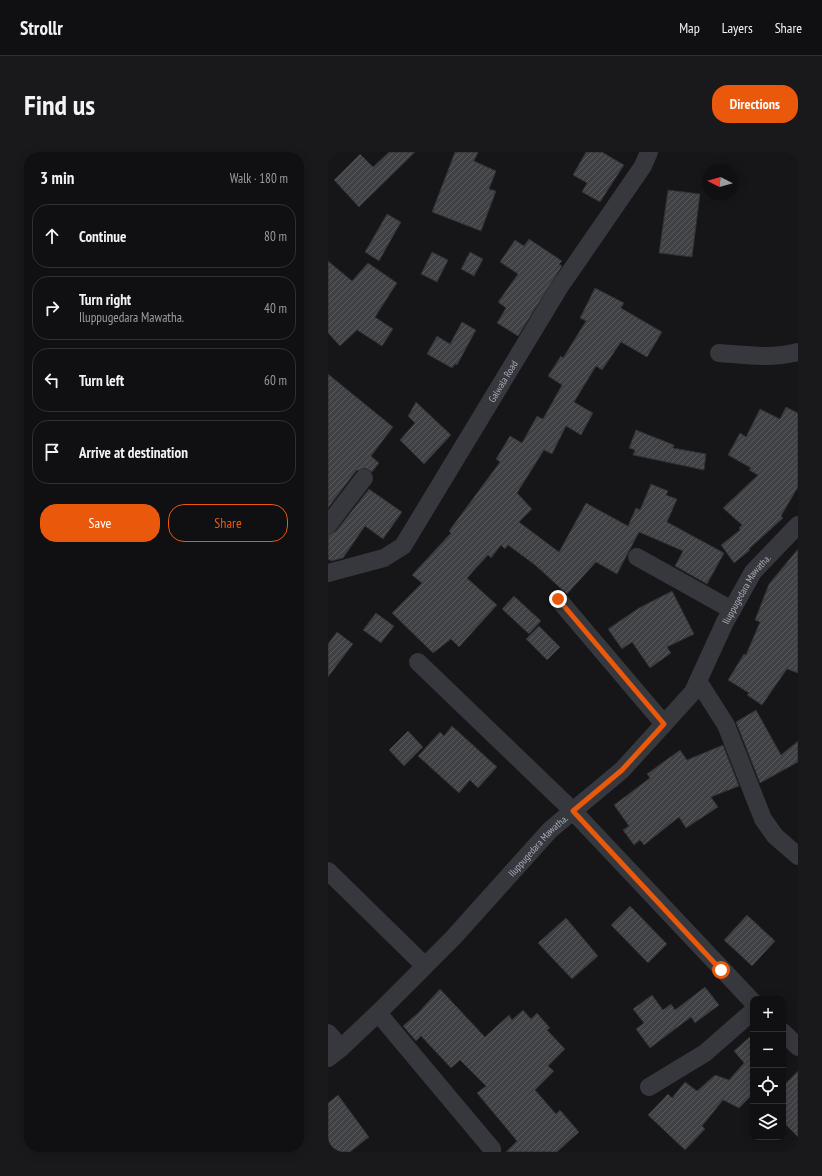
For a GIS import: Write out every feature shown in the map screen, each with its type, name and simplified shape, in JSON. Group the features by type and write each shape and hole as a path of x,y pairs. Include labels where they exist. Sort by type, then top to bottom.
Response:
{"street":[{"name":"Galwala Road","path":"328,573 384,558 403,546 559,288 643,166 649,152"},
{"path":"719,353 783,356 798,352"},
{"path":"328,525 364,478"},
{"name":"Iluppugedara Mawatha.","path":"334,1053 378,1013 453,938 550,830 622,770 693,692 732,610 753,572 796,529"},
{"path":"637,557 732,610"},
{"path":"558,599 664,724"},
{"path":"418,662 573,811 750,999"},
{"path":"698,681 726,726 763,819 775,836 798,856"},
{"path":"328,871 424,966"},
{"path":"378,1013 492,1149 492,1152"},
{"path":"649,1087 704,1053 750,1014"},
{"path":"328,1033 334,1053"},
{"path":"786,1035 798,1048"}],"building":[{"path":"389,152 415,152 359,207 334,180 360,154 373,167"},
{"path":"455,152 478,152 474,161 496,171 489,189 496,191 481,231 432,212"},
{"path":"586,152 602,152 624,165 600,202 582,192 587,183 573,175"},
{"path":"668,190 700,194 692,257 659,253"},
{"path":"387,214 401,222 379,261 365,252"},
{"path":"529,239 562,261 559,264 562,266 518,336 497,323 506,308 498,302 518,274 500,262 515,240 524,246"},
{"path":"432,252 448,260 437,282 421,274"},
{"path":"470,252 483,259 474,276 461,269"},
{"path":"328,261 352,281 368,263 397,283 375,317 393,329 382,346 357,330 340,346 328,333"},
{"path":"595,288 624,303 621,308 662,332 647,357 621,342 602,370 596,366 574,402 593,413 581,435 566,426 552,454 544,450 517,493 532,509 519,522 559,552 586,503 628,526 636,508 640,510 651,484 668,491 666,495 677,499 667,522 724,553 707,584 675,566 683,551 639,532 617,574 596,562 567,594 535,565 508,545 505,549 501,545 491,558 488,555 467,578 497,605 459,647 451,639 433,653 392,613 422,583 412,575 451,533 449,531 500,462 496,459 510,436 522,443 537,416 543,419 562,385 548,376 561,356 563,358 586,321 580,318"},
{"path":"462,322 476,330 457,365 455,364 452,368 427,354 437,336 450,344"},
{"path":"328,374 393,427 371,456 379,463 372,472 365,468 356,471 328,508"},
{"path":"416,402 451,435 424,464 400,440 415,423 408,416"},
{"path":"786,407 798,413 798,487 781,516 783,518 749,549 750,550 734,563 721,545 740,530 739,528 742,525 723,508 758,475 749,470 751,468 728,455 740,433 746,437 760,409 780,419"},
{"path":"636,430 674,445 673,448 706,454 704,470 633,455 635,450 629,448"},
{"path":"369,489 402,512 383,539 365,526 343,558 331,561 328,559 328,535 336,531"},
{"path":"798,549 798,673 787,669 762,705 747,695 749,693 728,680 744,654 746,655 760,622 755,620 769,584"},
{"path":"672,591 694,634 667,647 671,653 650,668 632,642 622,649 608,629 639,608"},
{"path":"514,596 541,621 529,634 502,609"},
{"path":"376,613 394,626 381,643 363,630"},
{"path":"539,626 560,647 547,660 526,639"},
{"path":"337,632 353,644 328,677 328,644"},
{"path":"756,710 781,755 798,741 798,762 760,783 736,722"},
{"path":"452,726 497,767 478,788 470,780 459,793 418,756 440,732 444,736"},
{"path":"408,731 423,747 404,766 389,750"},
{"path":"723,745 739,786 711,797 718,807 686,828 679,817 644,845 640,840 634,845 623,830 629,826 614,805 650,778 647,774 680,750 687,760"},
{"path":"630,906 667,944 648,963 611,925"},
{"path":"747,915 775,941 752,966 724,940"},
{"path":"566,918 598,956 572,979 538,943"},
{"path":"705,987 719,1005 695,1023 691,1017 650,1048 636,1029 644,1023 633,1009 652,995 663,1010 671,1004 675,1010"},
{"path":"440,989 485,1037 509,1015 512,1020 523,1010 531,1019 537,1013 550,1028 547,1030 565,1049 548,1066 554,1071 535,1090 556,1114 560,1110 579,1132 557,1152 506,1152 517,1141 477,1093 486,1086 460,1060 451,1068 421,1036 416,1041 403,1026 418,1013"},
{"path":"750,1037 750,1097 739,1108 723,1100 702,1126 705,1129 685,1150 648,1115 668,1094 672,1098 685,1082 697,1091 715,1075 729,1080 744,1063 734,1051"},
{"path":"798,1071 798,1137 786,1125 786,1083"},
{"path":"338,1095 369,1137 350,1152 328,1152 328,1103"}],"route":[{"path":"558,599 664,724 622,770 573,811 721,970"}]}
